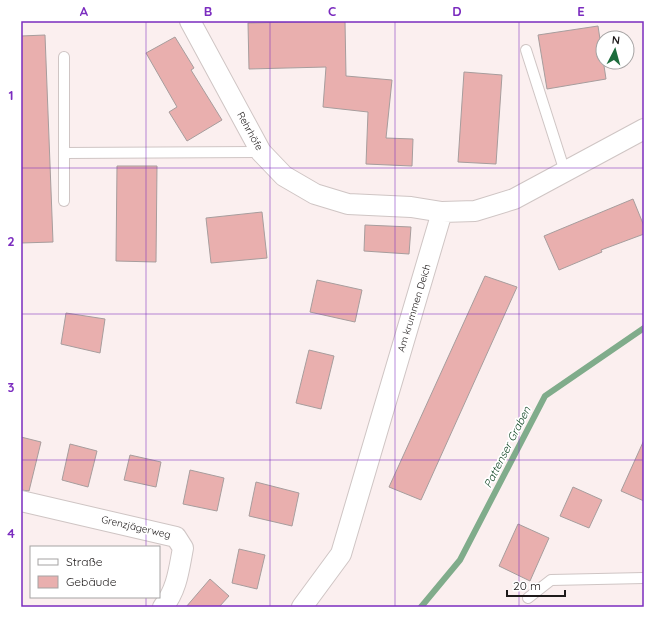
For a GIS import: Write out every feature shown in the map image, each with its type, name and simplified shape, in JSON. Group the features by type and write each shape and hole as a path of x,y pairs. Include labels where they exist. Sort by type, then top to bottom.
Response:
{"street":[{"name":"Rehrhöfe","path":"190,21 261,152 284,176 315,194 348,204 411,207 442,212"},
{"path":"442,212 475,211 514,199 644,129"},
{"name":"Am krummen Deich","path":"302,607 341,554 442,212"},
{"name":"Grenzjägerweg","path":"21,501 176,537 183,548 177,579 170,598 163,607"}],"lane":[{"path":"526,50 565,172"},
{"path":"64,57 64,201"},
{"path":"64,153 261,152"},
{"path":"528,598 551,580 644,578"}],"building":[{"path":"345,21 346,76 392,80 386,138 413,139 412,166 366,164 368,112 323,107 326,67 249,69 248,23"},
{"path":"598,26 599,30 595,30 595,70 605,70 606,79 547,89 538,35"},
{"path":"45,35 53,242 21,243 21,36"},
{"path":"175,37 194,68 191,70 222,120 187,141 169,112 177,107 146,53"},
{"path":"464,72 502,75 496,164 458,162"},
{"path":"117,166 157,166 156,262 116,261"},
{"path":"633,199 644,226 644,234 601,250 602,252 559,270 544,236"},
{"path":"262,212 267,258 211,263 206,218"},
{"path":"365,225 411,227 409,254 364,251"},
{"path":"485,276 517,287 421,500 389,487"},
{"path":"317,280 362,290 355,322 310,312"},
{"path":"66,313 105,319 100,353 61,344"},
{"path":"309,350 334,356 321,409 296,403"},
{"path":"21,437 41,442 29,491 21,490"},
{"path":"644,440 644,501 621,491"},
{"path":"70,444 97,451 88,487 62,480"},
{"path":"130,455 161,462 156,487 124,480"},
{"path":"190,470 224,478 217,511 183,504"},
{"path":"256,482 299,493 292,526 249,516"},
{"path":"573,487 602,500 589,528 560,516"},
{"path":"518,524 549,538 530,581 499,566"},
{"path":"239,549 265,555 257,589 232,583"},
{"path":"210,579 229,596 219,607 186,607"}],"waterway":[{"name":"Pattenser Graben","path":"421,607 460,560 545,396 644,328"}]}
